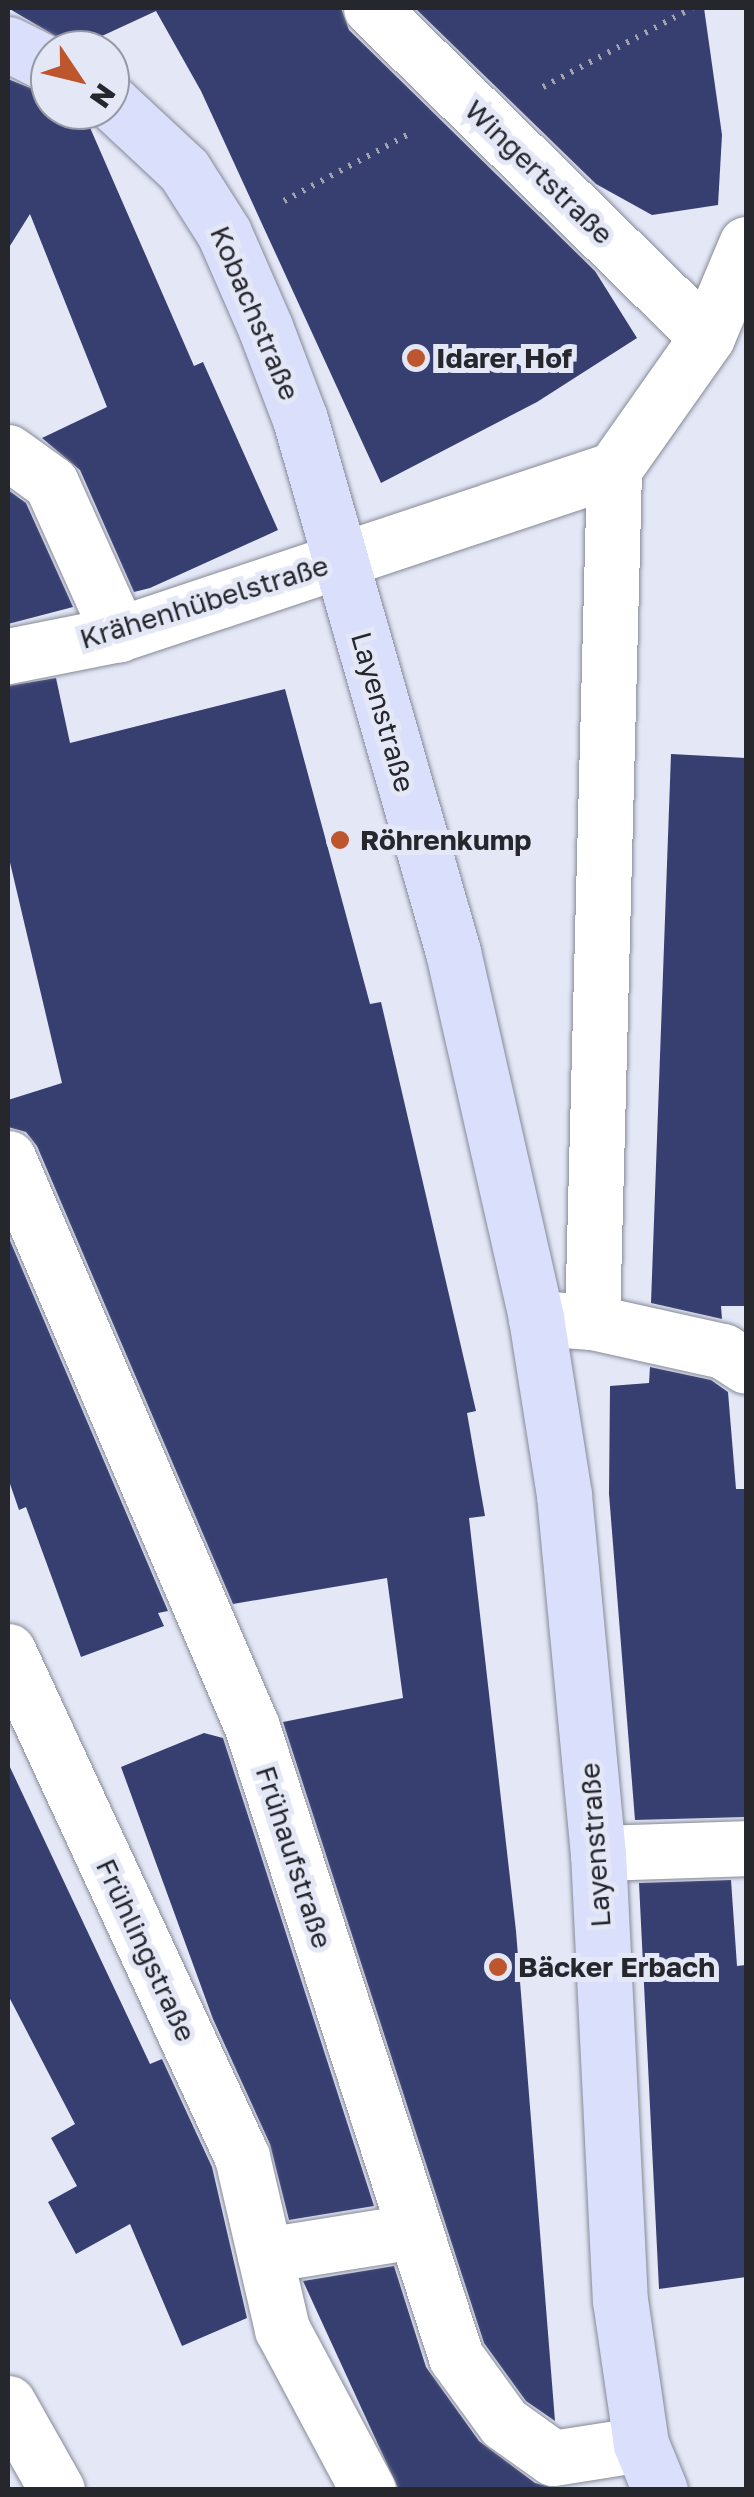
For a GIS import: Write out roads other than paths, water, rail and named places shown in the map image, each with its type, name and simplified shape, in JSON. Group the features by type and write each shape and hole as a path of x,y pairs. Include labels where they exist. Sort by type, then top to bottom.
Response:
{"street":[{"name":"Wingertstraße","path":"371,8 707,337"},
{"name":"Kobachstraße","path":"130,120 184,170 224,233 300,420 341,560"},
{"path":"592,1322 614,470 707,337 746,244"},
{"path":"8,452 51,483 118,634"},
{"path":"341,560 614,470"},
{"name":"Krähenhübelstraße","path":"8,656 118,634 341,560"},
{"name":"Layenstraße","path":"341,560 453,952 536,1318 564,1495 598,1852 620,2300 650,2466"},
{"name":"Frühaufstraße","path":"8,1158 252,1727 456,2357 504,2423 553,2458 650,2466"},
{"path":"536,1318 592,1322 723,1351 746,1366"},
{"name":"Frühlingstraße","path":"8,1651 242,2157 282,2329 368,2490"},
{"path":"598,1852 746,1848"},
{"path":"265,2255 415,2231"},
{"path":"8,2403 57,2490"}],"place":[{"name":"Idarer Hof","path":"416,358"},
{"name":"Röhrenkump","path":"340,840"},
{"name":"Bäcker Erbach","path":"498,1967"}]}
